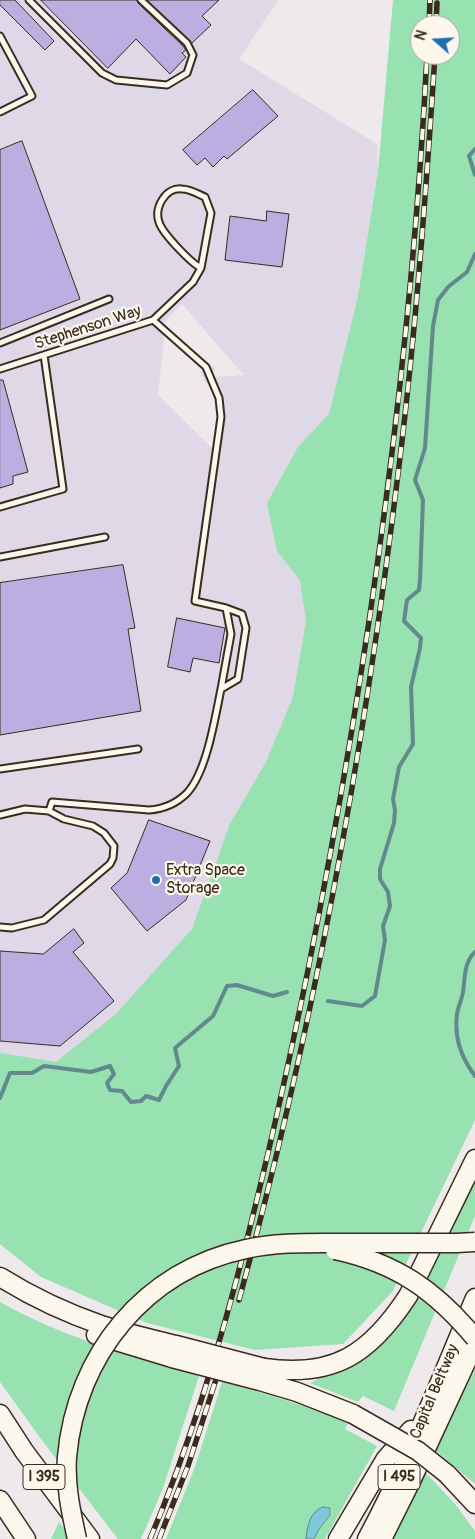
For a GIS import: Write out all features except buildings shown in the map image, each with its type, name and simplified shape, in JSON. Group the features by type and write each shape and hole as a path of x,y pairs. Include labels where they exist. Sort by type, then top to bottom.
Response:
{"highway":[{"path":"262,1375 313,1370 334,1364 356,1354 376,1337 394,1317 408,1296 475,1159"},
{"path":"77,1539 68,1494 67,1466 75,1413 87,1381 105,1345 127,1315 148,1295 195,1266 246,1248 301,1243 475,1242"},
{"path":"301,1243 377,1262 404,1275 432,1294 458,1317 475,1338"},
{"path":"0,1277 44,1302 72,1315 174,1351"},
{"path":"0,1289 44,1313 92,1334 174,1351 262,1375 306,1396 353,1414 418,1451 448,1474 475,1504"},
{"name":"Capital Beltway","path":"366,1539 393,1490 475,1298"},
{"path":"382,1539 475,1343"},
{"path":"338,1539 385,1460 426,1413"},
{"name":"I 395","path":"0,1414 24,1450 90,1539"},
{"path":"0,1500 26,1539"}],"lane":[{"path":"29,0 102,73 116,80 167,84 187,73 193,55 187,43 141,0"},
{"path":"0,36 32,96 0,112"},
{"path":"175,189 186,189 205,196 211,213 201,268 192,264 159,224 157,215 162,201 166,195 175,189"},
{"name":"Stephenson Way","path":"0,369 153,320 193,282 201,268"},
{"path":"0,343 109,299"},
{"path":"153,320 206,367 219,398 221,417 195,602 226,608 242,614 246,628 238,679 221,689"},
{"path":"0,507 64,489 44,355"},
{"path":"0,557 105,537"},
{"path":"49,811 52,802 149,810 160,809 176,802 191,788 208,746 221,689 231,634 226,608"},
{"path":"0,769 138,749"},
{"path":"0,815 25,809 49,811 64,819 93,826 104,832 114,846 113,858 110,864 44,920 12,928 0,927"}],"shaded area":[{"path":"0,0 278,0 239,59 377,144 378,171 358,296 346,346 277,926 0,1209","holes":["182,304 244,375 214,377 215,365 200,373 211,390 218,410 220,431 215,451 158,395 166,320"]}],"green space":[{"path":"393,0 475,0 475,1120 393,1291 343,1344 255,1350 147,1323 41,1277 0,1244 0,1053 56,1062 116,1014 192,929 230,824 266,762 293,697 306,621 300,580 277,551 267,503 298,447 329,414 358,296 378,171"},
{"path":"475,1176 475,1216 394,1411 363,1396 358,1402 310,1383 371,1353 401,1321"},
{"path":"0,1302 72,1336 199,1376 163,1488 141,1539 118,1539 0,1382"},
{"path":"475,1370 475,1484 433,1448"},
{"path":"222,1382 286,1400 348,1423 345,1429 377,1446 325,1539 314,1539 331,1513 331,1510 323,1507 314,1513 306,1539 166,1539 195,1467"},
{"path":"423,1470 455,1504 475,1531 475,1539 392,1539 412,1502"},
{"path":"59,1522 72,1539 51,1539"}],"water":[{"path":"323,1507 330,1508 330,1515 314,1539 306,1539 308,1525 312,1516"}],"waterway":[{"path":"475,149 469,156 475,175"},
{"path":"328,1001 362,1006 375,996 385,940 383,926 390,906 388,892 380,879 380,869 394,823 395,810 393,799 399,767 413,744 411,687 421,638 404,621 407,600 419,590 420,580 423,500 415,480 425,448 433,326 438,300 448,287 467,272 475,254"},
{"path":"475,952 467,965 456,1023 462,1054 475,1076"},
{"path":"0,1098 10,1073 32,1073 44,1066 91,1072 110,1066 114,1074 107,1083 110,1090 122,1091 131,1102 141,1101 146,1096 159,1100 179,1066 175,1048 213,1016 227,986 237,985 273,996 287,992"}],"railway":[{"path":"429,15 430,0"},
{"path":"436,15 437,3"},
{"path":"150,1539 193,1427 217,1351 238,1274 286,1073 329,861 368,632 384,517 410,287 426,65"},
{"path":"239,1300 291,1094 314,990 353,781 370,676 411,363 434,65"},
{"path":"159,1539 188,1466 220,1367"}],"place":[{"name":"Extra Space Storage","path":"156,880"}]}
